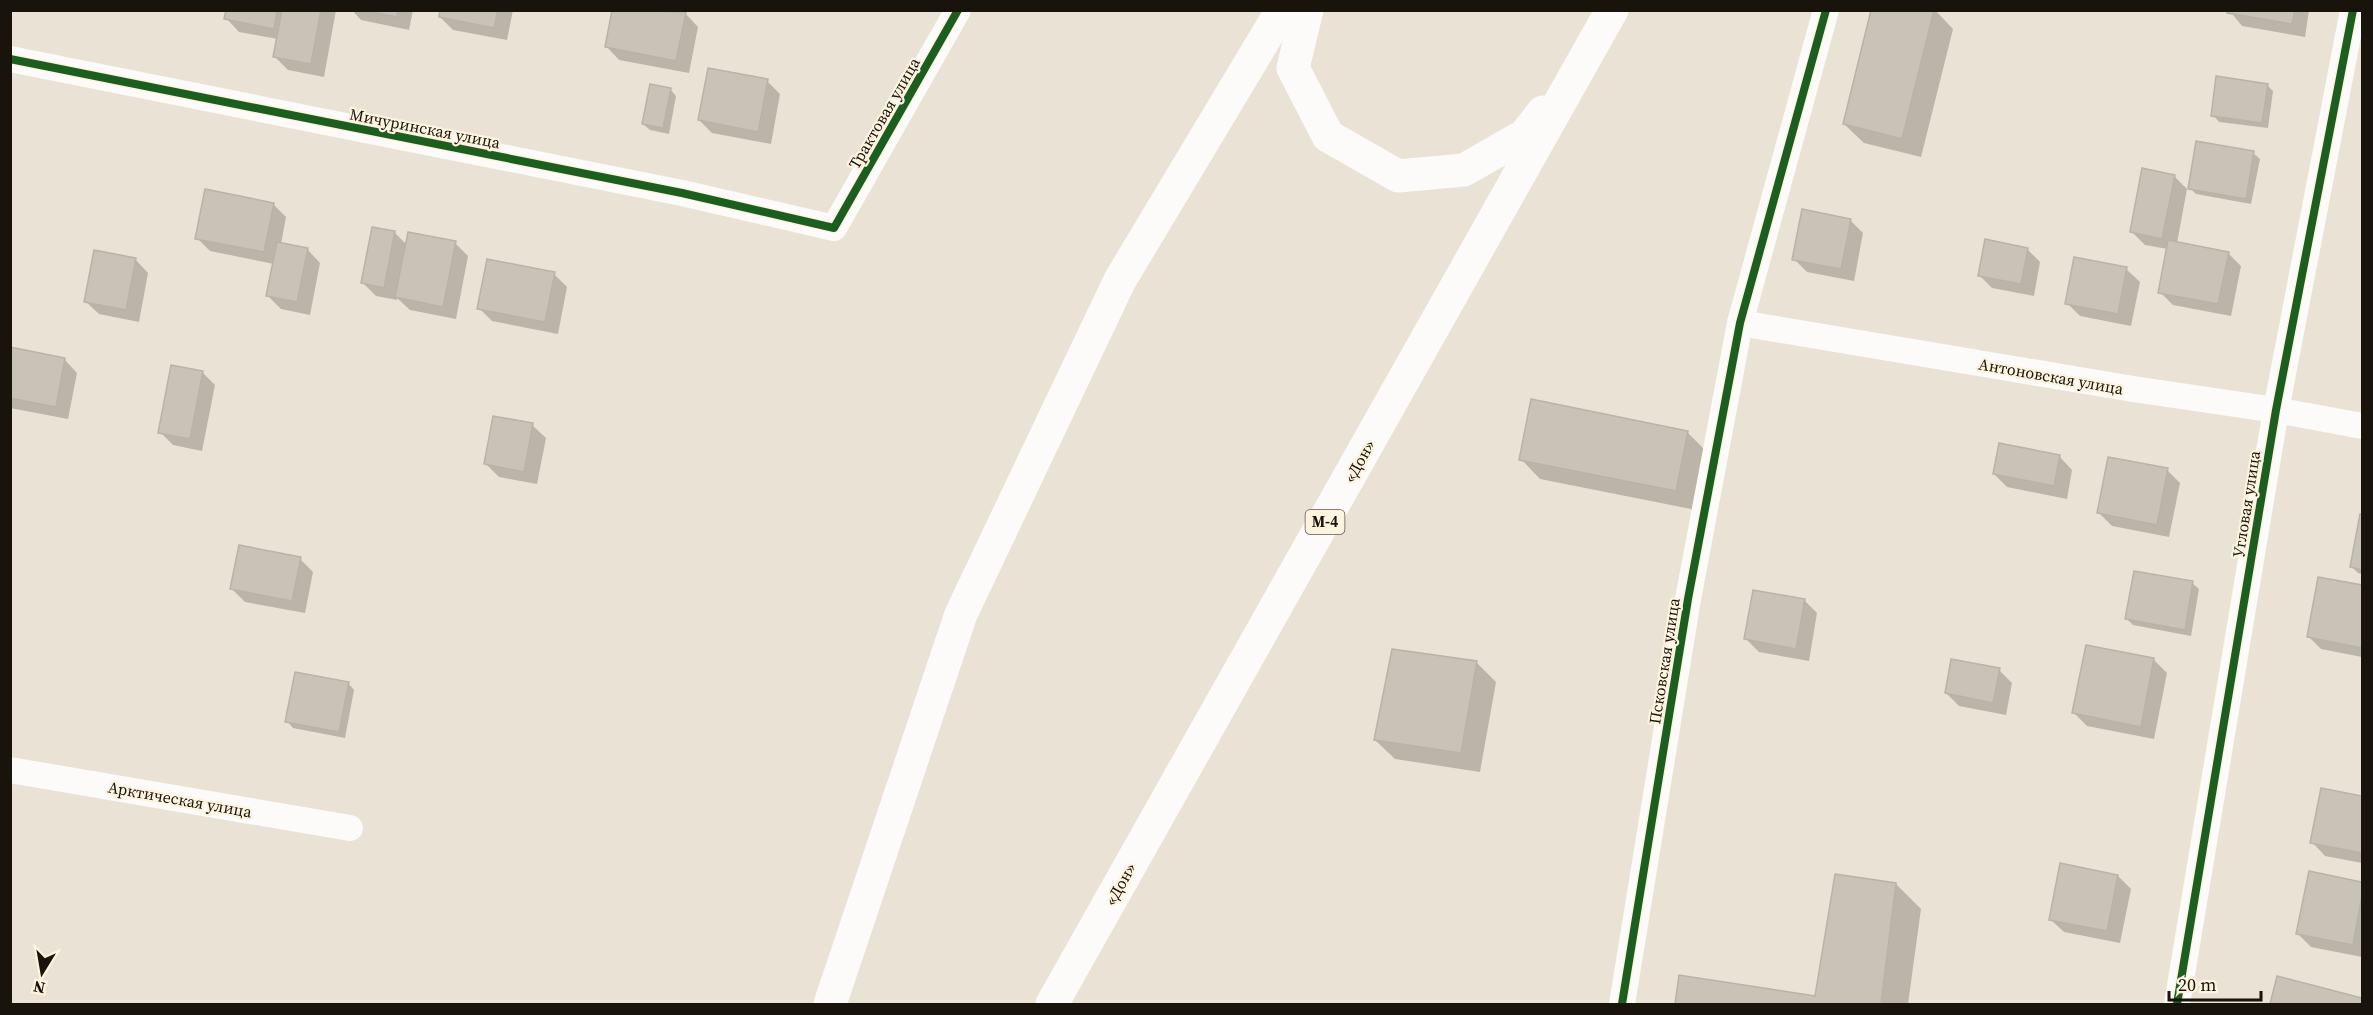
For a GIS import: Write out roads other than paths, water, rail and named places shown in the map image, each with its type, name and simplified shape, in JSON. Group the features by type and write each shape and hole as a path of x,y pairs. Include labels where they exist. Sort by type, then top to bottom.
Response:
{"highway":[{"path":"830,1005 961,614 1120,280 1282,10"},
{"name":"М-4","path":"1307,10 1293,68 1328,136 1398,176 1464,170 1525,135 1597,39"},
{"name":"«Дон»","path":"1052,1005 1612,10"}],"street":[{"name":"Трактовая улица","path":"834,228 958,10"},
{"name":"Псковская улица","path":"1622,1005 1688,599 1740,323 1826,10"},
{"name":"Угловая улица","path":"2177,1005 2276,410 2353,10"},
{"name":"Мичуринская улица","path":"10,59 682,193 834,228"},
{"name":"Антоновская улица","path":"1740,323 2133,390 2276,410 2362,426"},
{"name":"Арктическая улица","path":"10,770 350,828"}]}
